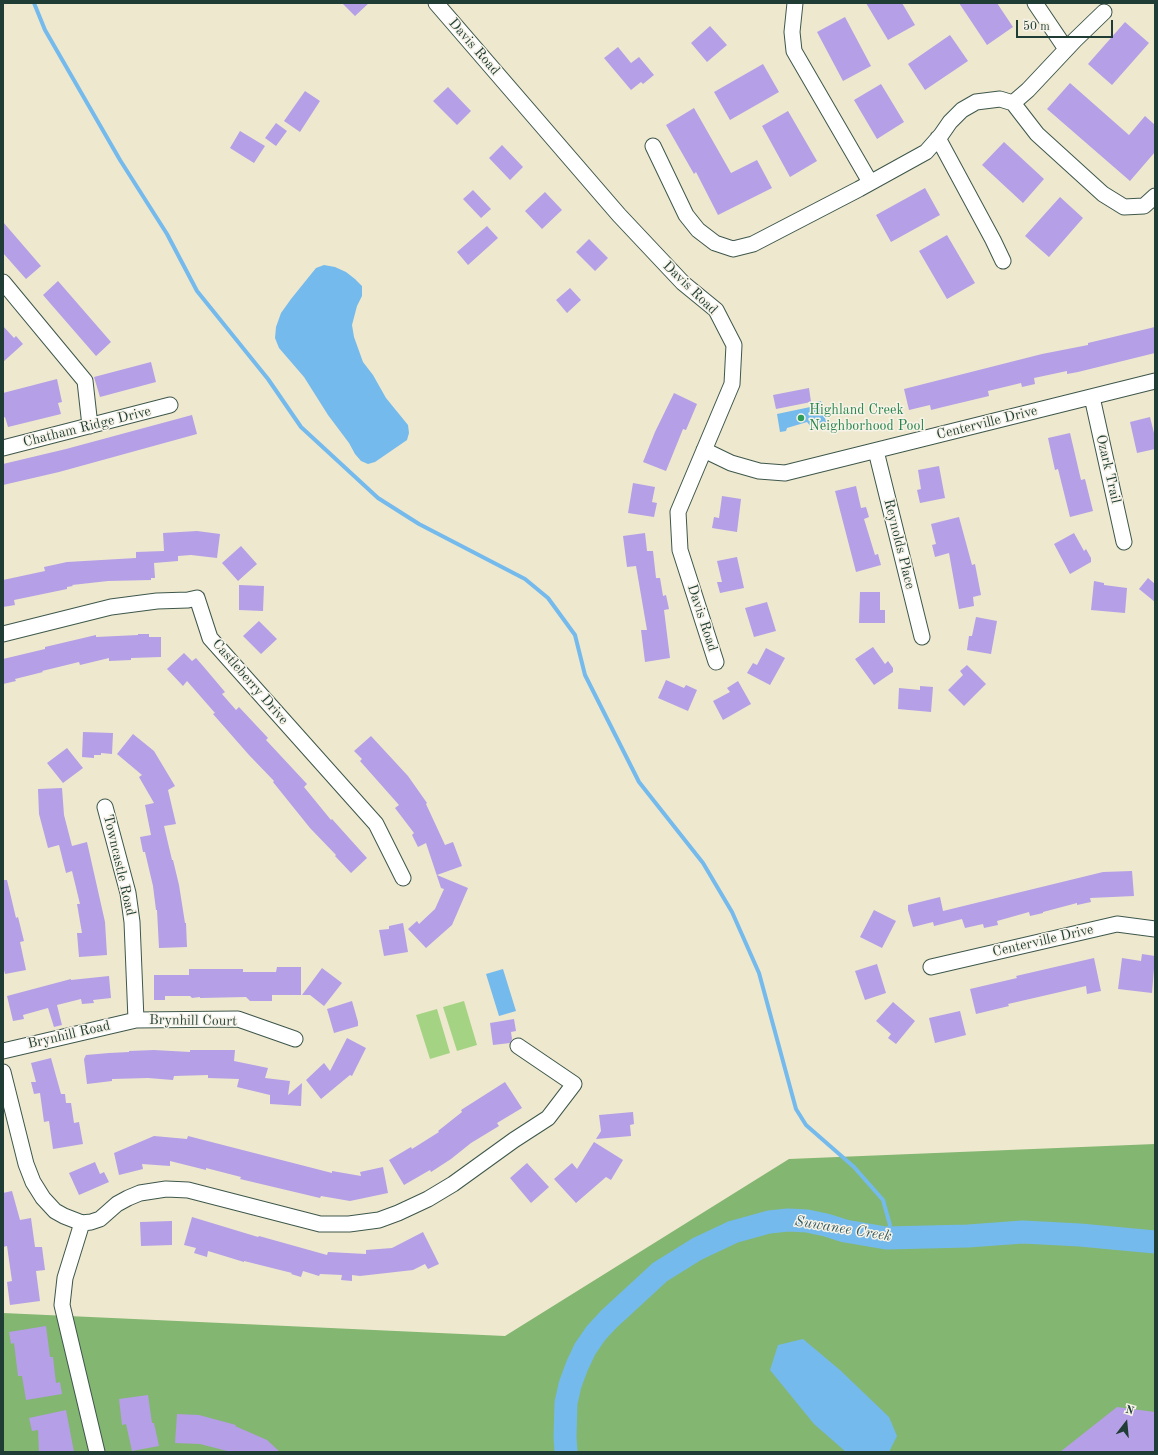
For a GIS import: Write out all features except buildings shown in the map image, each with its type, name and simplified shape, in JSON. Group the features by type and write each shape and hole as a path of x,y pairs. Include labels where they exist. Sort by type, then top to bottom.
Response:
{"street":[{"name":"Davis Road","path":"436,3 619,216 683,283 716,310 734,345 732,384 678,512 680,550 716,662"},
{"path":"796,3 792,32 794,51 870,182"},
{"path":"1035,3 1066,49"},
{"path":"1013,103 1028,90 1066,49 1104,12"},
{"path":"653,146 686,215 698,230 715,243 733,249 752,244 926,152 950,122 962,110 976,102 1000,99 1013,103 1037,134 1103,194 1124,207 1144,206 1155,196"},
{"path":"938,138 1003,261"},
{"path":"3,282 85,381 90,426"},
{"name":"Centerville Drive","path":"704,450 731,463 759,471 785,473 1155,381"},
{"name":"Ozark Trail","path":"1092,397 1124,542"},
{"name":"Chatham Ridge Drive","path":"3,448 170,405"},
{"name":"Reynolds Place","path":"876,451 922,637"},
{"name":"Castleberry Drive","path":"3,634 111,607 197,598 210,638 376,824 403,878"},
{"name":"Towncastle Road","path":"105,807 128,894 132,922 136,1020"},
{"name":"Centerville Drive","path":"931,967 1117,924 1155,928"},
{"name":"Brynhill Court","path":"136,1020 238,1019 295,1039"},
{"name":"Brynhill Road","path":"3,1051 136,1020"},
{"path":"3,1072 24,1156 33,1182 43,1198 55,1211 64,1216 82,1223 92,1222 100,1219 117,1204 140,1193 166,1189 188,1190 320,1224 355,1224 378,1220 398,1213 428,1199 453,1184 514,1140 548,1118 574,1084 518,1046"},
{"path":"82,1223 65,1278 62,1305 97,1452"}],"green space":[{"path":"464,1001 477,1045 457,1051 443,1007"},
{"path":"437,1009 450,1053 430,1059 416,1015"},
{"path":"1155,1144 1155,1452 3,1452 3,1313 505,1336 789,1159"}],"water":[{"path":"324,265 335,267 346,272 362,286 362,296 357,306 352,325 354,337 363,362 373,375 386,398 408,425 409,433 407,440 375,462 368,464 361,461 355,454 304,377 279,348 275,338 276,327 281,313 316,268"},
{"name":"Highland Creek Neighborhood Pool","path":"821,401 826,422 820,428 812,428 807,422 787,428 786,431 780,432 777,414 815,406 816,402"},
{"path":"503,969 516,1011 499,1016 486,974"},
{"path":"803,1339 840,1370 889,1417 897,1436 889,1452 846,1452 814,1424 770,1370 778,1345"}],"waterway":[{"path":"34,3 45,30 120,160 167,234 197,291 268,379 301,427 378,498 419,524 525,579 548,598 575,635 585,675 639,782 703,863 732,912 759,973 796,1109 806,1125 854,1167 883,1200 890,1225 886,1238"},
{"name":"Suwanee Creek","path":"566,1452 566,1403 570,1385 585,1349 596,1333 660,1272 697,1249 733,1232 769,1222 788,1220 807,1221 845,1231 886,1238 968,1236 1023,1232 1080,1235 1155,1242"}],"place":[{"name":"Highland Creek Neighborhood Pool","path":"801,418"}]}
